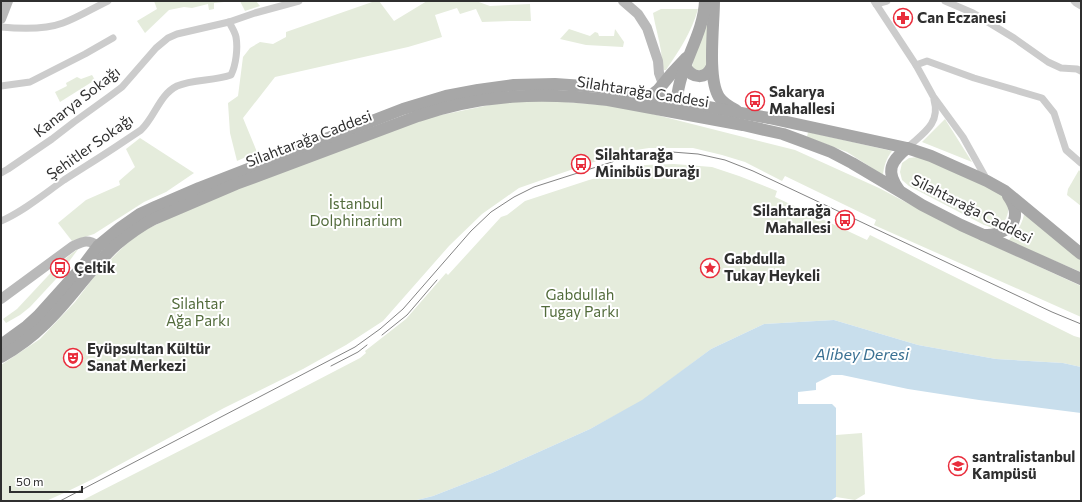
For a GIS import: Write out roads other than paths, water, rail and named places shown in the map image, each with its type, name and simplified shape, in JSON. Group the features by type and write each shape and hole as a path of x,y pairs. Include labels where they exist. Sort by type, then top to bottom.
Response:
{"main road":[{"path":"682,113 677,107 676,101 685,66 701,26 705,1"},
{"path":"714,1 712,66 714,82 718,96 741,113"},
{"path":"650,96 658,90 689,55"},
{"path":"685,66 691,74 695,76 704,75 712,66"},
{"name":"Silahtarağa Caddesi","path":"1,344 27,326 38,316 83,266 98,246 140,214 199,188 403,109 446,96 496,87 534,84 598,87 769,118 907,148 938,159 987,181 1005,191 1081,254"},
{"name":"Silahtarağa Caddesi","path":"1,357 19,346 46,324 116,245 141,226 160,216 209,195 399,122 465,102 513,96 539,95 589,97 764,129 802,141 831,152 922,205 982,235 1081,279"},
{"path":"901,192 893,180 892,169 896,158 907,148"},
{"path":"982,235 999,233 1012,225 1015,218 1014,205 1005,191"}],"street":[{"path":"1,19 8,1"},
{"path":"1,27 46,27 63,23 108,1"},
{"name":"Kanarya Sokağı","path":"1,173 52,139 122,87 156,48 168,38 177,34 229,22 299,1"},
{"path":"623,1 638,14 647,28 658,61 659,73 663,84"},
{"path":"887,1 875,3 916,65 933,96 963,137 987,181"},
{"path":"945,1 980,17 1014,38 1048,62 1061,68 1077,69 1081,71"},
{"path":"1074,1 1081,6"},
{"name":"Şehitler Sokağı","path":"1,222 141,129 168,92 177,86 223,78 231,75 234,68 236,37 229,22"},
{"path":"1,86 30,82 113,38"},
{"path":"916,65 927,61 974,78 1042,98 1054,113 1066,150 1081,163"},
{"path":"907,148 931,126 935,118 937,108 933,96"},
{"path":"1,299 73,246 84,241 98,246"}],"water":[{"name":"Alibey Deresi","path":"834,320 918,345 996,359 1063,363 1081,367 1081,413 979,400 908,389 842,375 832,375 816,383 816,390 798,392 798,404 832,404 836,408 836,497 830,501 413,501 433,496 492,473 590,429 642,400 711,349 764,324"}],"tram line":[{"path":"60,501 355,347 380,329 403,309 471,231 491,212 514,197 534,187 615,161 645,154 672,152 698,154 725,160 753,171 1052,312 1081,324"},
{"path":"382,335 407,315 437,280"},
{"path":"331,366 358,352 367,345"}],"place":[{"name":"Can Eczanesi","path":"903,18"},
{"name":"Sakarya Mahallesi","path":"755,101"},
{"name":"Silahtarağa Minibüs Durağı","path":"581,164"},
{"name":"Silahtarağa Mahallesi","path":"845,220"},
{"name":"Çeltik","path":"60,268"},
{"name":"Gabdulla Tukay Heykeli","path":"710,268"},
{"name":"Eyüpsultan Kültür Sanat Merkezi","path":"73,358"},
{"name":"santralistanbul Kampüsü","path":"958,466"}],"park label":[{"name":"İstanbul Dolphinarium","path":"356,212"},
{"name":"Gabdullah Tugay Parkı","path":"580,304"},
{"name":"Silahtar Ağa Parkı","path":"198,312"}]}
